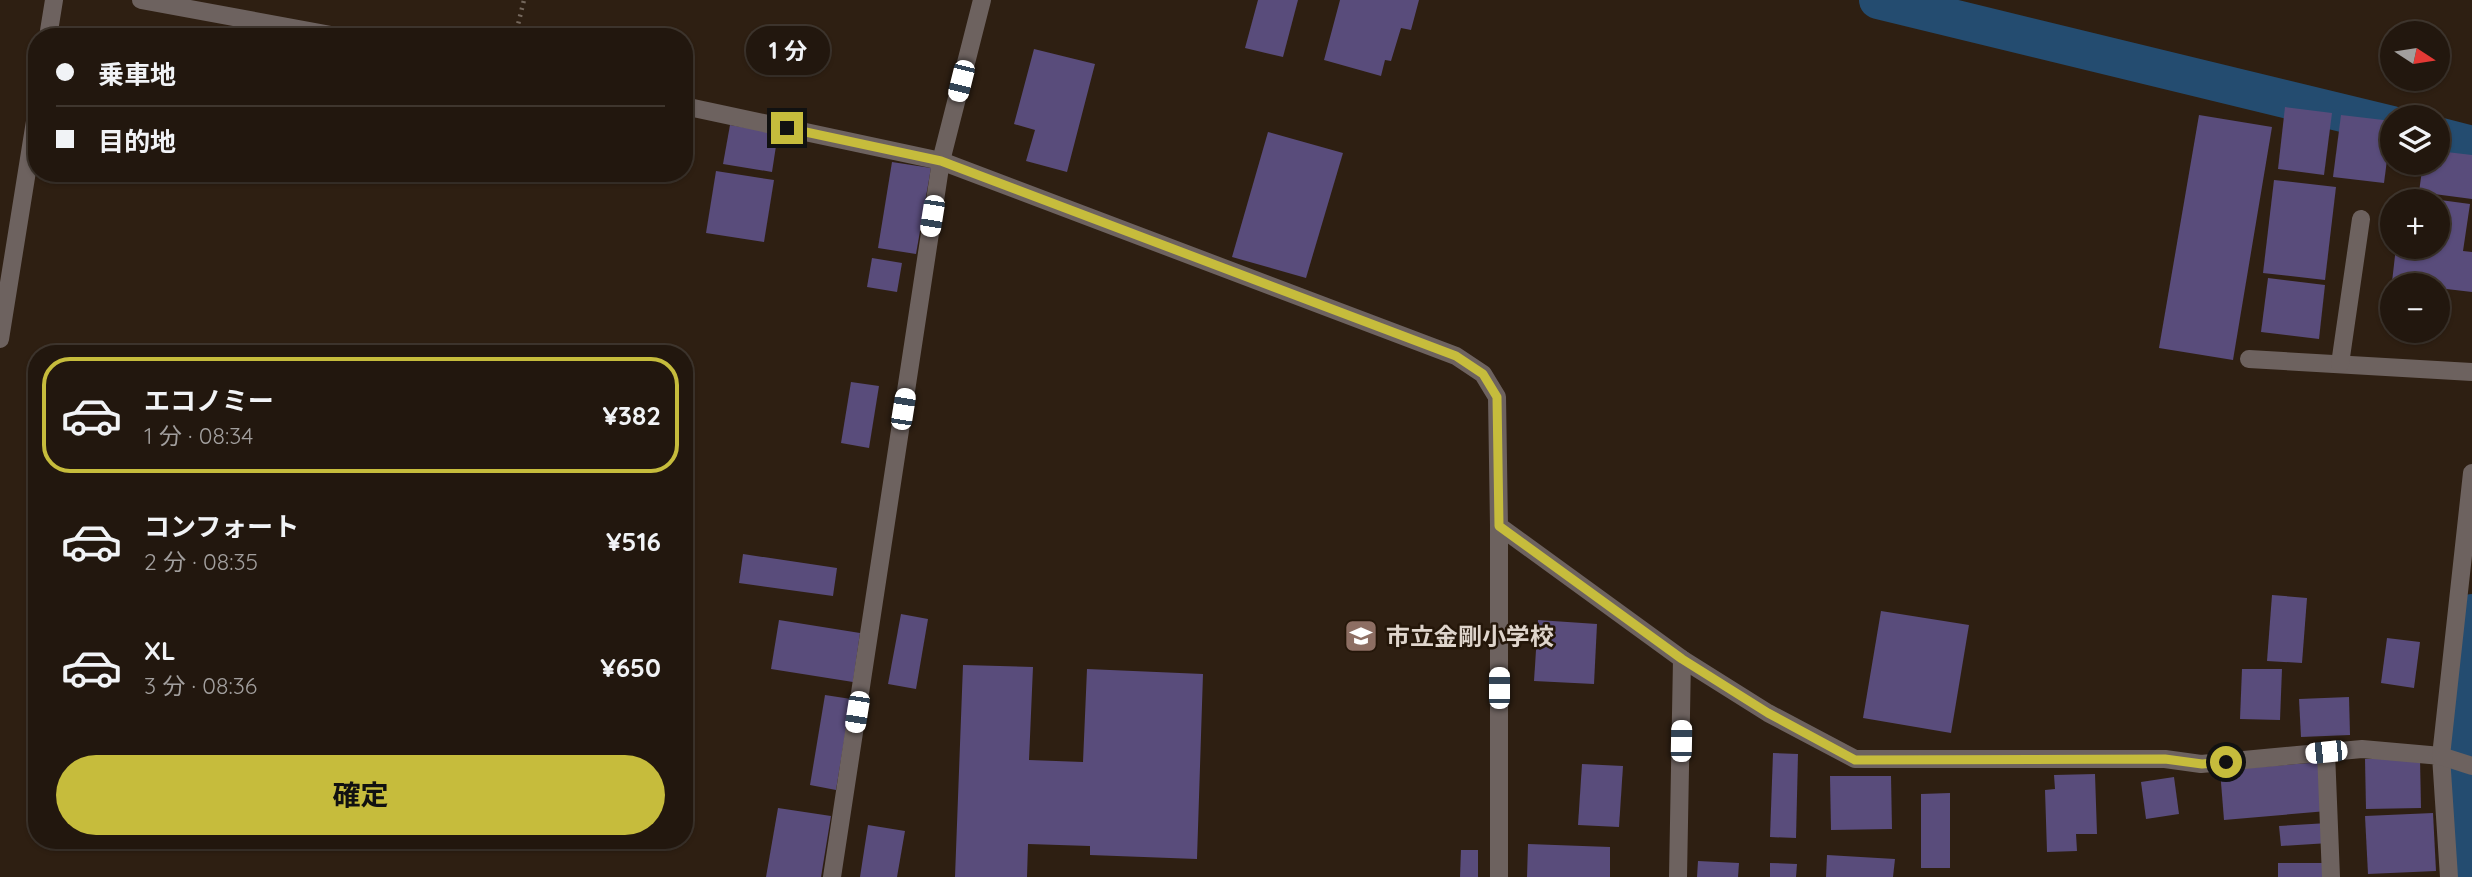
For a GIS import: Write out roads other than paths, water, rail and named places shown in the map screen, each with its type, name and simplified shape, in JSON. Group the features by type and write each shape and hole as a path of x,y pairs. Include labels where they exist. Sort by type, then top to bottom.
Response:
{"street":[{"path":"49,28 54,0"},
{"path":"141,0 293,28"},
{"path":"832,877 941,161 982,0"},
{"path":"693,108 941,161 1465,362 1483,374 1497,397 1499,877"},
{"path":"0,339 28,165"},
{"path":"2340,364 2361,219"},
{"path":"2249,359 2472,372"},
{"path":"2449,877 2441,755 2472,472"},
{"path":"1499,526 1682,659 1768,713 1855,760 2165,759 2202,764 2362,749 2441,755 2472,766"},
{"path":"1678,877 1682,659"},
{"path":"2326,752 2331,877"}],"waterway":[{"path":"1878,0 2380,122"},
{"path":"2450,139 2472,145"},
{"path":"2460,877 2456,759 2472,613"}],"place":[{"name":"市立金剛小学校","path":"1361,636"}]}
